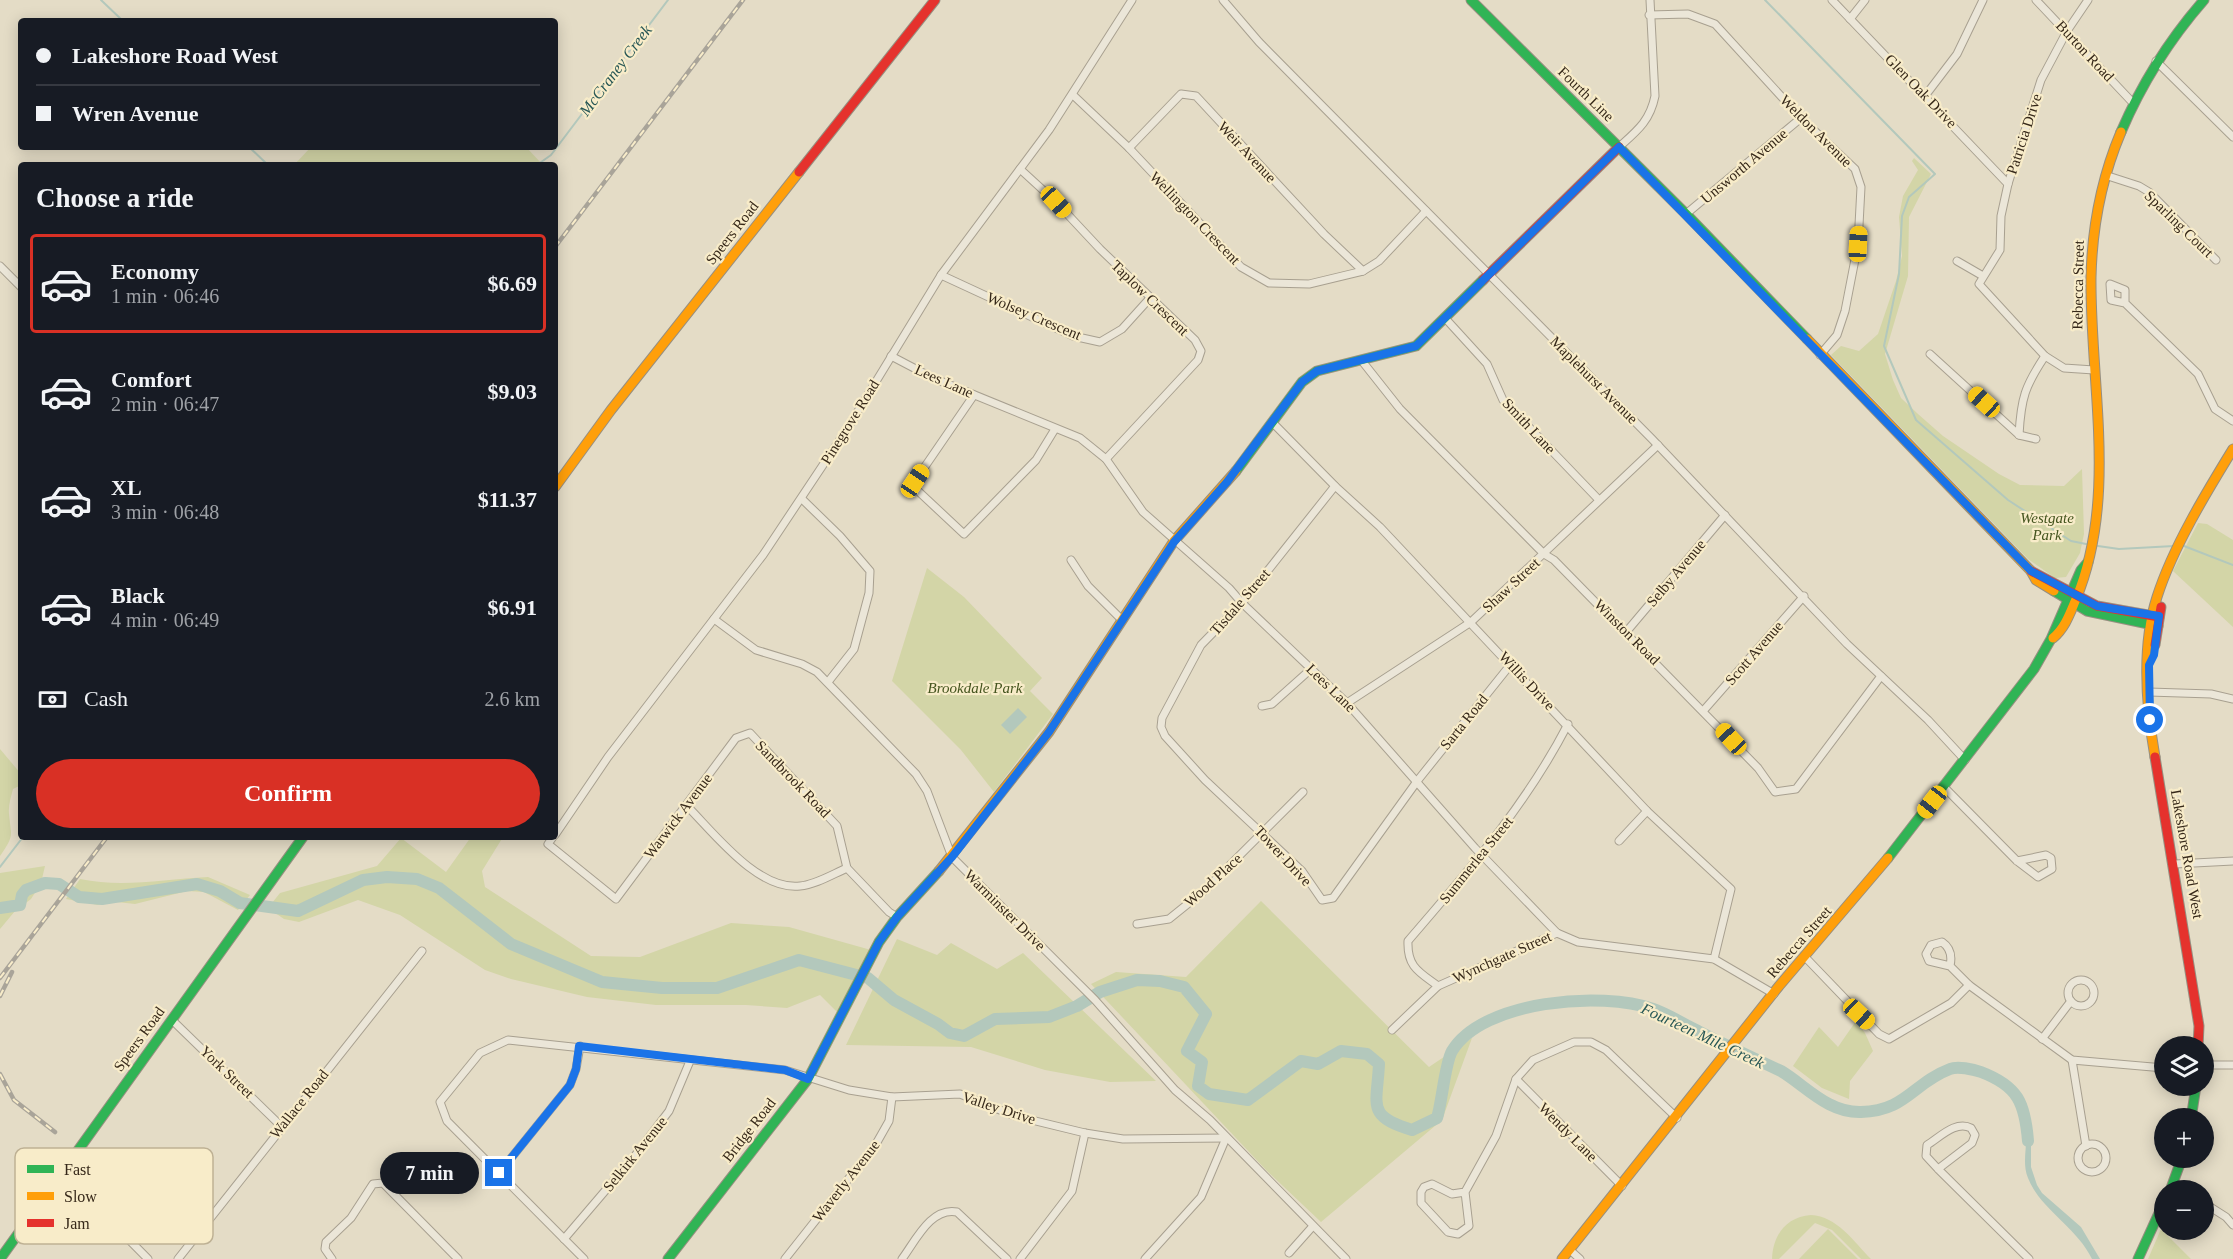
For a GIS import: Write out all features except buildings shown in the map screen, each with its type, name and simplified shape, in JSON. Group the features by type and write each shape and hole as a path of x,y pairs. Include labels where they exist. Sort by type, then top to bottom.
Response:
{"main road":[{"name":"Speers Road","path":"558,483 611,410 935,0"},
{"name":"Fourth Line","path":"1471,0 1686,214 2031,571 2073,599 2155,621"},
{"name":"Rebecca Street","path":"1562,1259 1965,760 2034,669 2073,599 2081,570 2088,562 2098,495 2090,280 2095,230 2108,176 2133,103 2156,61 2204,0"},
{"name":"Bridge Road","path":"668,1259 808,1079 879,942 897,917 952,857 1049,732 1174,542 1227,482 1302,382 1317,371 1416,346 1619,147"},
{"name":"Lakeshore Road West","path":"2199,1036 2199,1026 2175,864 2151,734 2149,665 2154,655 2157,597 2196,510 2233,449"},
{"name":"Speers Road","path":"79,1148 301,840"},
{"path":"2138,1259 2154,1224"},
{"name":"Speers Road","path":"0,1259 15,1238"}],"street":[{"name":"Pinegrove Road","path":"558,830 608,757 802,499 941,274 1072,95 1132,0"},
{"name":"Maplehurst Avenue","path":"1223,0 1258,42 1658,446 1804,596 1847,644 1928,720 1965,760"},
{"path":"1619,147 1645,124 1652,111 1655,96 1650,0"},
{"name":"Glen Oak Drive","path":"1832,0 2008,184"},
{"path":"1851,19 1865,0"},
{"path":"1925,96 1957,54 1983,0"},
{"name":"Burton Road","path":"2036,0 2133,103"},
{"name":"Patricia Drive","path":"1983,276 2000,250 2001,216 2008,184 2041,80 2067,31 2088,0"},
{"name":"Weldon Avenue","path":"1649,15 1688,14 1715,24 1801,118 1855,169 1861,187 1858,244 1845,311 1837,335 1820,355"},
{"path":"2156,61 2233,137"},
{"name":"Weir Avenue","path":"1128,148 1181,94 1196,96 1324,234 1363,271"},
{"name":"Wellington Crescent","path":"1072,95 1128,148 1241,267 1269,283 1309,284 1363,271 1379,261 1426,211"},
{"name":"Unsworth Avenue","path":"1686,214 1801,118"},
{"name":"Taplow Crescent","path":"1020,169 1195,340 1201,351 1198,360 1106,459"},
{"name":"Sparling Court","path":"2108,176 2139,186 2149,192 2216,260"},
{"path":"1957,261 1983,276 1979,285 2045,356 2064,368 2094,370"},
{"path":"0,266 18,284"},
{"name":"Wolsey Crescent","path":"941,274 1073,336 1100,342 1122,330 1150,298"},
{"path":"2125,303 2198,374 2215,409 2233,421"},
{"name":"Smith Lane","path":"1445,318 1487,364 1503,400 1599,500"},
{"path":"1930,354 2019,435 2036,439"},
{"name":"Lees Lane","path":"891,356 933,378 1080,438 1106,459 1143,512 1174,542 1229,588 1347,702 1483,856 1557,933 1578,942 1714,959 1774,994"},
{"path":"2019,435 2021,408 2027,385 2045,356"},
{"name":"Winston Road","path":"1362,361 1400,409 1544,554 1554,560 1627,631 1758,768 1775,792 1796,789 1881,676"},
{"path":"974,395 915,481 917,490 964,534 1036,460 1055,429"},
{"name":"Willis Drive","path":"1272,422 1335,486 1380,527 1647,810 1731,889 1714,959"},
{"name":"Shaw Street","path":"1347,702 1471,622 1658,446"},
{"name":"Tisdale Street","path":"1161,727 1162,718 1201,645 1242,603 1335,486"},
{"path":"802,499 840,536 870,571 869,593 854,650 828,681"},
{"name":"Selby Avenue","path":"1627,631 1725,515"},
{"path":"1071,560 1088,586 1122,620"},
{"name":"Scott Avenue","path":"1704,710 1804,596"},
{"name":"Warminster Drive","path":"714,619 756,650 802,664 828,681 916,774 927,791 952,857 1095,1000 1175,1090 1210,1120 1346,1259"},
{"name":"Sarta Road","path":"1418,780 1511,664"},
{"path":"1262,706 1272,704 1311,669"},
{"path":"2149,692 2211,694 2233,699"},
{"name":"Summerlea Street","path":"1438,986 1415,968 1407,957 1408,941 1483,856 1547,765 1568,724"},
{"name":"Tower Drive","path":"1161,727 1165,736 1205,780 1302,871 1322,900 1333,898 1418,780"},
{"name":"Sandbrook Road","path":"743,735 750,733 837,826 847,868"},
{"name":"Warwick Avenue","path":"616,899 736,738 743,735"},
{"path":"1944,787 2017,861 2038,877 2052,869 2051,858 2046,855 2017,861"},
{"name":"Wood Place","path":"1137,924 1169,919 1205,890 1304,792"},
{"path":"687,806 753,872 777,883 800,886 847,868 897,917"},
{"path":"1619,841 1647,810"},
{"name":"Pinegrove Road","path":"551,840 548,844 616,899"},
{"path":"2175,864 2233,861"},
{"name":"Wynchgate Street","path":"1392,1030 1438,986 1557,933"},
{"name":"Wallace Road","path":"213,1214 422,951"},
{"path":"1806,958 1879,1034 1889,1039 1951,1003 1969,985"},
{"path":"1950,966 1969,985 2072,1060 2154,1067"},
{"path":"2042,1039 2071,1001"},
{"name":"York Street","path":"172,1020 281,1126"},
{"name":"Valley Drive","path":"499,1173 447,1121 441,1102 480,1053 508,1040 785,1070 849,1090 892,1097 960,1095 1015,1116 1085,1133"},
{"path":"1465,1192 1452,1194 1432,1184 1424,1187 1420,1198 1421,1203 1449,1232 1458,1234 1469,1226 1465,1192 1496,1136 1515,1078 1533,1060 1574,1042 1591,1042 1606,1050 1677,1118"},
{"path":"579,1046 576,1069 570,1085 499,1173 584,1259"},
{"path":"2072,1060 2081,1130 2086,1146"},
{"name":"Selkirk Avenue","path":"564,1239 634,1157 669,1111 690,1061"},
{"path":"2214,1065 2233,1065"},
{"name":"Wendy Lane","path":"1515,1078 1622,1186"},
{"name":"Waverly Avenue","path":"785,1259 876,1144 889,1121 892,1097"},
{"path":"1938,1169 1972,1143 1975,1135 1971,1128 1960,1125 1927,1145 1926,1156 1938,1169 2029,1259"},
{"path":"1020,1259 1072,1191 1085,1133 1123,1139 1226,1138 1201,1197 1145,1259"},
{"path":"2096,1145 2102,1149 2105,1159 2100,1169 2089,1172 2079,1163 2079,1152 2086,1146 2096,1145"},
{"path":"332,1259 325,1249 326,1242 351,1218 373,1184 383,1183 458,1259"},
{"path":"2214,1209 2226,1216 2233,1225"},
{"path":"902,1259 935,1215 946,1210 957,1212 1007,1259"},
{"path":"1289,1253 1313,1226"},
{"path":"133,1244 148,1259"},
{"name":"Wallace Road","path":"178,1259 190,1244"},
{"path":"1570,1250 1580,1259"}],"green space":[{"path":"308,150 529,150 540,162 297,162"},
{"name":"Westgate Park","path":"1914,158 1931,174 1909,217 1908,276 1885,354 1893,380 1901,398 1943,436 1999,474 2020,485 2064,486 2082,469 2084,534 2080,553 2066,577 2055,578 2028,559 1831,355 1841,346 1859,351 1878,334 1902,256 1899,217 1903,196 1918,170 1912,161"},
{"path":"2198,523 2207,524 2233,540 2233,627 2173,571"},
{"name":"Brookdale Park","path":"927,568 964,597 1042,678 1030,691 1053,714 994,792 961,750 892,681"},
{"path":"0,749 18,770 18,786 13,789 9,808 11,835 0,856"},
{"path":"399,840 404,840 446,872 469,840 501,840 482,871 485,887 591,956 640,957 731,923 789,927 871,950 837,1012 820,995 787,1008 746,1005 656,1005 587,997 511,979 485,970 400,915 358,900 299,922 284,919 268,908 280,893 377,866"},
{"path":"45,866 41,883 31,899 15,911 0,929 0,873"},
{"path":"208,877 250,895 238,910 204,892 187,891 135,904 108,901 98,905 66,899 80,879 128,883"},
{"path":"1261,901 1429,1067 1472,1038 1442,1120 1321,1222 1267,1171 1091,984 1116,972 1186,977"},
{"path":"897,939 937,955 951,943 997,969 1023,953 1156,1081 1110,1082 1045,1070 971,1047 846,1045"},
{"path":"1856,1021 1865,1033 1873,1051 1850,1081 1849,1099 1822,1088 1793,1066 1819,1027 1838,1047"},
{"path":"1811,1215 1820,1216 1837,1225 1871,1259 1861,1259 1832,1230 1815,1223 1779,1259 1772,1259 1775,1242 1782,1229 1794,1219"},
{"path":"1828,1229 1858,1259 1799,1259"},
{"path":"2156,1240 2172,1240 2191,1259 2148,1259"}],"shaded area":[{"path":"1018,708 1027,717 1010,734 1001,725"},
{"path":"2031,1126 2031,1167 2037,1185 2042,1193 2081,1227 2100,1259 2092,1259 2077,1237 2041,1199 2028,1178 2025,1165 2025,1127"}],"waterway":[{"name":"McCraney Creek","path":"101,0 120,18"},
{"name":"McCraney Creek","path":"558,146 668,0"},
{"path":"1765,0 1935,174 1909,197 1902,216 1899,274 1884,346 1916,420 2008,500 2071,541 2086,544"},
{"name":"McCraney Creek","path":"252,150 265,162"},
{"name":"McCraney Creek","path":"541,162 555,150"},
{"path":"2098,546 2119,549 2174,546"},
{"path":"2184,546 2233,565"},
{"name":"McCraney Creek","path":"0,867 21,840"},
{"name":"Fourteen Mile Creek","path":"0,908 20,905 22,895 26,890 45,883 59,884 79,897 102,899 197,884 220,891 240,903 298,911 363,880 387,877 417,879 439,888 511,944 602,982 662,988 717,988 799,960 868,978 894,1000 950,1033 964,1036 995,1019 1049,1017 1077,1006 1100,992 1137,980 1160,981 1184,987 1206,1014 1187,1051 1202,1062 1198,1086 1209,1094 1248,1100 1301,1061 1318,1064 1341,1051 1367,1054 1379,1064 1376,1100 1381,1114 1387,1120 1412,1130 1437,1118 1447,1064 1452,1051 1467,1034 1489,1020 1545,1004 1575,1001 1631,1004 1653,1009 1781,1071 1818,1098 1849,1111 1861,1112 1889,1107 1927,1081 1950,1069 1965,1068 1981,1072 2004,1083 2017,1098 2025,1116 2028,1141"}],"railway":[{"path":"558,243 743,0"},
{"path":"0,978 105,840"},
{"path":"0,996 12,972"},
{"path":"0,1074 14,1100 55,1132"}],"traffic: fast":[{"path":"1471,0 1686,214 1807,339"},
{"path":"2121,132 2157,63 2204,0"},
{"path":"1236,471 1302,382 1317,371 1416,346 1483,280"},
{"path":"1888,858 2034,669 2051,639 2081,570 2088,562"},
{"path":"2054,591 2087,611 2158,626"},
{"path":"80,1148 301,840"},
{"path":"668,1259 808,1079 879,942 897,917 939,871"},
{"path":"2193,1108 2194,1096"},
{"path":"2174,1180 2178,1168"},
{"path":"2138,1259 2154,1224"},
{"path":"0,1259 15,1238"}],"traffic: slow":[{"path":"2053,638 2064,625 2076,599 2089,561 2096,521 2099,440 2092,318 2092,260 2103,185 2121,132"},
{"path":"558,483 611,410 799,172"},
{"path":"1807,339 2031,571 2036,580 2054,591"},
{"path":"2155,757 2147,697 2147,656 2152,616 2164,578 2181,540 2233,449"},
{"path":"939,871 1049,732 1174,541 1236,471"},
{"path":"1562,1259 1779,986 1888,858"}],"traffic: jam":[{"path":"799,172 935,0"},
{"path":"1483,280 1619,147"},
{"path":"2031,571 2097,606 2159,617"},
{"path":"2155,645 2161,607"},
{"path":"2155,757 2199,1026 2199,1036"}],"route":[{"path":"499,1173 570,1085 576,1069 579,1046 690,1061 785,1070 808,1079 879,942 897,917 952,857 1049,732 1174,542 1227,482 1278,411 1302,382 1317,371 1396,353 1416,346 1619,147 2031,571 2078,598 2097,606 2159,616 2154,655 2149,665 2150,720"}]}
